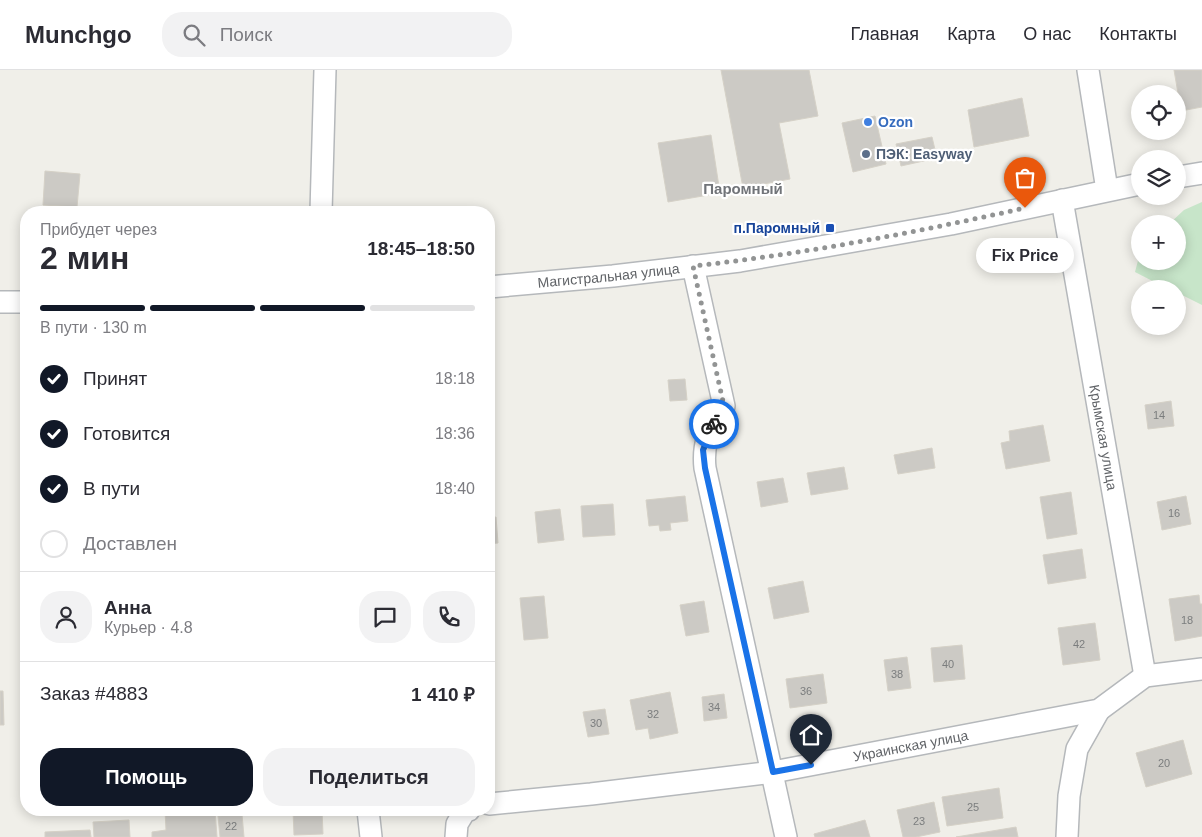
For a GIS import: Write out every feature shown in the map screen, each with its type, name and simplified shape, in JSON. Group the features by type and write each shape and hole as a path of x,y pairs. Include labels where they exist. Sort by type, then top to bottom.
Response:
{"street":[{"path":"321,206 325,70"},
{"path":"1088,70 1107,190"},
{"path":"1186,176 1202,173"},
{"name":"Магистральная улица","path":"495,286 613,276 740,261 951,224 1131,186"},
{"name":"Крымская улица","path":"1062,200 1145,676"},
{"path":"693,266 724,406 709,432 703,450 705,468 786,837"},
{"path":"0,302 20,302"},
{"name":"Украинская улица","path":"495,803 592,794 773,772 1099,710 1145,676 1202,669"},
{"path":"1067,837 1069,796 1077,748 1099,710"},
{"path":"369,816 371,837"},
{"path":"456,837 457,824 462,816"}],"green space":[{"path":"1202,202 1202,305 1186,297 1186,280 1151,280 1135,272 1136,270 1186,270 1186,215 1179,215 1184,210"}],"building":[{"path":"721,70 809,70 818,116 779,123 790,179 743,188"},
{"path":"1174,70 1202,70 1202,107 1186,110 1186,85 1177,85"},
{"path":"1022,98 1029,136 974,147 968,110"},
{"path":"875,116 886,164 853,172 842,123"},
{"path":"711,135 720,193 668,202 658,143"},
{"path":"932,137 937,158 901,166 896,144"},
{"path":"45,171 80,174 77,206 43,205"},
{"path":"685,379 687,400 670,401 668,380"},
{"path":"1171,401 1174,426 1148,429 1145,405"},
{"path":"1043,425 1050,461 1006,469 1001,443 1010,441 1009,431"},
{"path":"932,448 935,468 898,474 894,455"},
{"path":"844,467 848,489 811,495 807,473"},
{"path":"783,478 788,502 761,507 757,482"},
{"path":"1071,492 1077,534 1047,539 1040,497"},
{"path":"685,496 688,521 670,523 671,530 660,531 659,525 649,526 646,500"},
{"path":"1186,496 1191,524 1162,530 1157,502"},
{"path":"613,504 615,535 583,537 581,506"},
{"path":"560,509 564,540 538,543 535,512"},
{"path":"495,517 498,543 495,543"},
{"path":"1082,549 1086,578 1048,584 1043,555"},
{"path":"803,581 809,612 774,619 768,588"},
{"path":"1199,595 1200,604 1202,604 1202,636 1175,641 1169,599"},
{"path":"544,596 548,638 524,640 520,598"},
{"path":"704,601 709,632 686,636 680,605"},
{"path":"1095,623 1100,660 1063,665 1058,628"},
{"path":"962,645 965,679 934,682 931,648"},
{"path":"907,657 911,688 888,691 884,660"},
{"path":"823,674 827,703 790,708 786,679"},
{"path":"0,691 3,691 4,725 0,725"},
{"path":"670,692 678,733 650,739 648,728 636,730 630,700"},
{"path":"724,694 727,718 704,721 702,697"},
{"path":"605,709 609,734 588,737 583,712"},
{"path":"1183,740 1192,774 1146,787 1136,753"},
{"path":"999,788 1003,818 947,826 942,797"},
{"path":"934,802 940,832 916,837 903,837 897,810"},
{"path":"165,816 215,816 217,837 152,837 152,832 166,830"},
{"path":"218,816 242,816 244,837 220,837"},
{"path":"293,816 322,816 323,834 294,835"},
{"path":"129,820 130,837 94,837 93,822"},
{"path":"865,820 870,837 815,837 814,834"},
{"path":"1016,827 1018,837 956,837"},
{"path":"90,830 91,837 45,837 45,832"}],"way so far":[{"path":"714,424 724,406 693,266 778,255 951,224 1025,208"}],"place":[{"name":"Ozon","path":"868,122"},
{"name":"ПЭК: Easyway","path":"866,154"},
{"name":"Fix Price","path":"1025,208"},
{"name":"п.Паромный","path":"830,228"}],"district":[{"name":"Паромный","path":"743,188"}],"route":[{"path":"714,424 703,450 705,468 773,772 811,765"}]}
